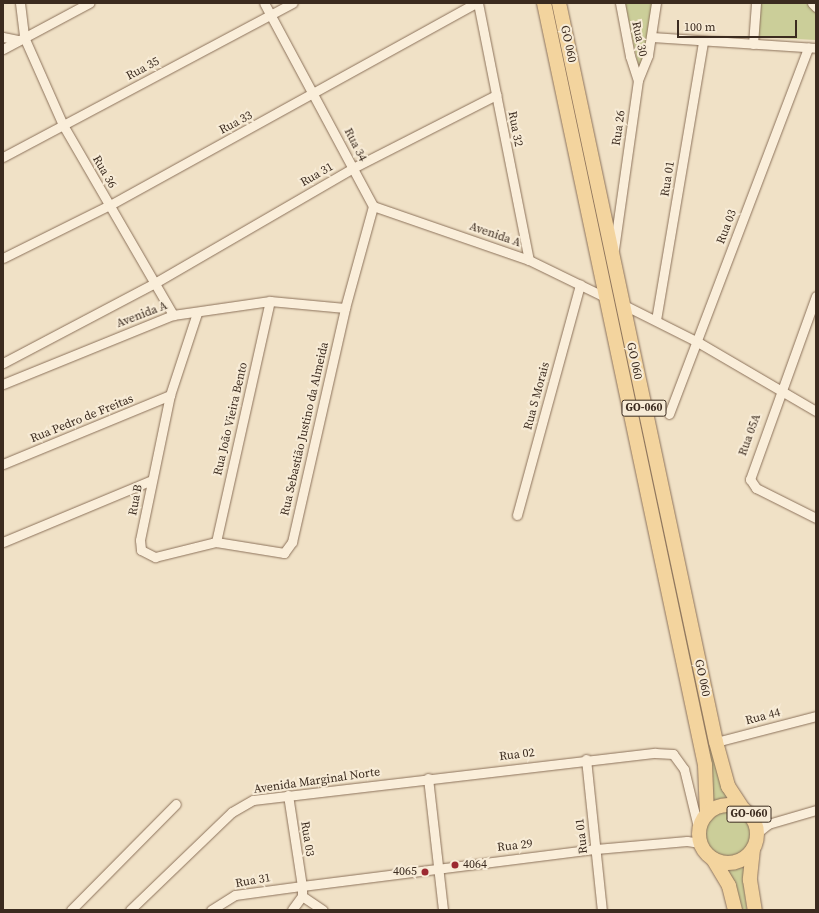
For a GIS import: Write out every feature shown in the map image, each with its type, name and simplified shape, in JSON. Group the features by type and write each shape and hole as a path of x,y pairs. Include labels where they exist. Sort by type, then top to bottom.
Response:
{"main road":[{"name":"GO 060","path":"544,3 705,765 698,829"},
{"name":"GO 060","path":"559,3 716,742 728,786 743,809"},
{"name":"GO-060","path":"698,829 726,805 743,809 760,826 753,849 750,880 755,910"},
{"path":"698,829 729,886 735,910"},
{"path":"713,859 731,863 740,861 753,849"}],"street":[{"name":"Rua 36","path":"20,3 22,38 63,125 110,205 153,284 174,315"},
{"path":"3,49 89,3"},
{"name":"Rua 34","path":"264,3 316,94 373,206"},
{"name":"Rua 35","path":"3,157 293,3"},
{"name":"Rua 33","path":"3,258 110,205 316,94 477,3"},
{"name":"Rua 32","path":"477,3 529,260"},
{"name":"Rua 30","path":"620,3 630,56 638,80"},
{"name":"Rua 26","path":"613,258 638,80 652,37 656,3"},
{"path":"753,44 756,3"},
{"path":"812,3 816,7"},
{"path":"3,37 22,38"},
{"path":"652,37 812,48"},
{"name":"Rua 01","path":"656,320 703,41"},
{"name":"Rua 03","path":"669,414 696,341 812,48"},
{"name":"Rua 31","path":"153,284 353,168 496,95"},
{"path":"345,308 373,206"},
{"name":"Avenida A","path":"373,206 529,260 606,297"},
{"name":"Avenida A","path":"3,363 153,284"},
{"name":"Rua S Morais","path":"517,515 580,284"},
{"name":"Rua 05A","path":"816,296 751,469 750,479 756,488 816,518"},
{"name":"Avenida A","path":"3,384 174,315 197,313 270,301 345,308"},
{"name":"Rua João Vieira Bento","path":"216,542 270,301"},
{"path":"622,304 696,341 780,389 816,412"},
{"name":"Rua Sebastião Justino da Almeida","path":"284,553 292,542 345,308"},
{"name":"Rua B","path":"197,313 170,395 152,480 141,550 155,557 216,542 284,553"},
{"name":"Rua Pedro de Freitas","path":"3,464 170,395"},
{"path":"3,542 152,480"},
{"name":"Rua 44","path":"716,742 816,716"},
{"name":"Rua 02","path":"428,778 586,758 673,754 684,769 698,829"},
{"name":"Rua 01","path":"586,758 602,910"},
{"path":"428,778 436,867 443,910"},
{"name":"Avenida Marginal Norte","path":"130,910 232,812 253,800 428,778"},
{"name":"Rua 03","path":"288,795 302,886"},
{"path":"71,910 176,804"},
{"path":"760,826 816,810"},
{"name":"Rua 29","path":"302,886 436,867 596,849 698,829"},
{"path":"292,910 302,896 302,886"},
{"name":"Rua 31","path":"211,910 235,895 302,886"},
{"path":"302,896 322,910"}],"green space":[{"path":"547,3 554,3 729,800 713,806 712,774"},
{"path":"625,3 653,3 648,41 639,70"},
{"path":"759,3 806,3 816,12 816,40 758,37"},
{"path":"728,811 741,815 747,821 751,834 747,847 741,853 728,857 715,853 709,847 705,834 709,821 715,815"},
{"path":"749,857 743,880 747,910 741,910 725,864 739,863"}],"place":[{"name":"4064","path":"455,865"},
{"name":"4065","path":"425,872"}]}
